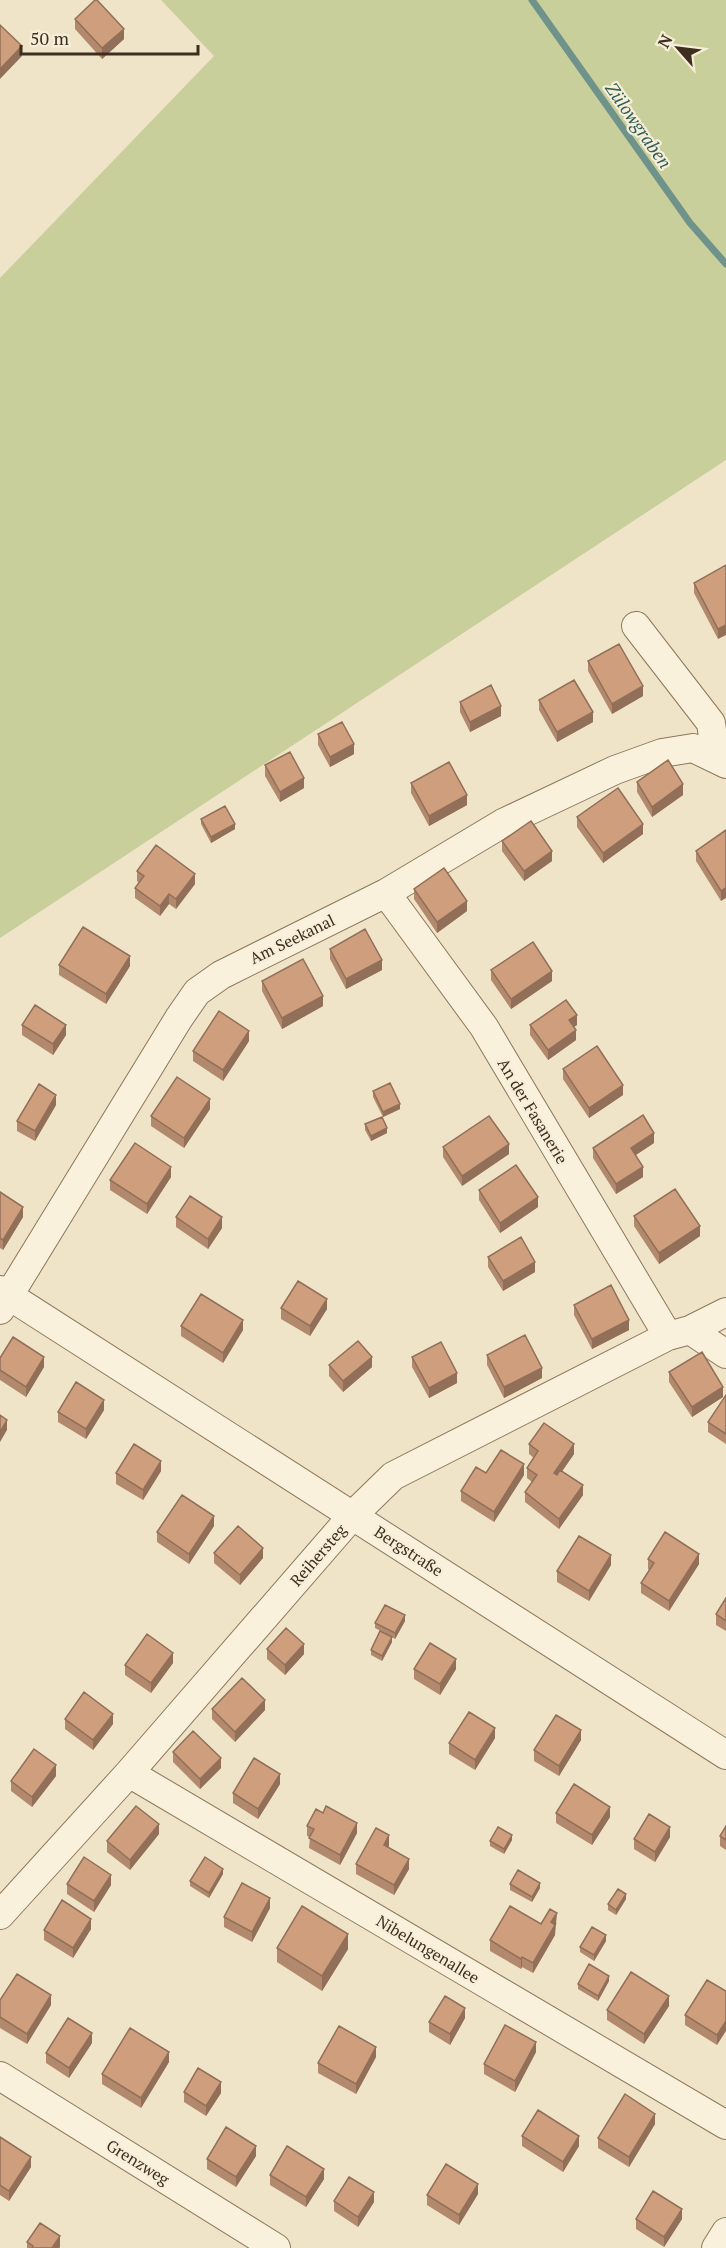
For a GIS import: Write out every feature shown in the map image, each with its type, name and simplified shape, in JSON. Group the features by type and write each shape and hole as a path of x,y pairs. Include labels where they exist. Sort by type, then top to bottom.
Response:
{"street":[{"path":"636,626 711,723 721,761"},
{"name":"Am Seekanal","path":"3,1298 197,992 221,975 386,893 503,823 615,770 662,753 693,748 721,761"},
{"name":"An der Fasanerie","path":"386,893 484,1027 679,1333"},
{"name":"Bergstraße","path":"3,1298 353,1515 726,1755"},
{"name":"Reihersteg","path":"0,1915 129,1773 353,1515 393,1476 679,1333 726,1312"},
{"path":"679,1333 726,1353"},
{"name":"Nibelungenallee","path":"129,1773 726,2125"},
{"name":"Grenzweg","path":"0,2076 276,2248"},
{"path":"716,2248 726,2232"}],"green space":[{"path":"161,0 726,0 726,460 0,938 0,278 214,56"}],"building":[{"path":"95,0 124,29 102,48 75,19"},
{"path":"0,25 22,46 0,69"},
{"path":"726,565 726,625 718,629 694,583"},
{"path":"619,644 643,686 612,704 588,661"},
{"path":"574,680 593,712 557,732 539,700"},
{"path":"491,685 501,706 470,722 460,702"},
{"path":"342,722 354,744 330,757 318,734"},
{"path":"290,752 304,778 280,792 265,765"},
{"path":"668,760 683,784 652,807 637,782"},
{"path":"449,762 467,795 429,816 411,783"},
{"path":"618,788 643,824 603,853 577,817"},
{"path":"225,806 235,824 211,837 201,819"},
{"path":"531,821 552,851 524,871 502,841"},
{"path":"726,830 726,888 721,891 696,851"},
{"path":"156,845 195,874 176,899 169,894 160,906 135,888 144,876 137,871"},
{"path":"444,868 467,901 437,922 414,889"},
{"path":"83,927 130,956 106,994 59,965"},
{"path":"365,929 382,960 346,979 330,949"},
{"path":"533,942 552,971 511,999 491,970"},
{"path":"303,959 323,996 282,1018 262,981"},
{"path":"566,1000 577,1015 569,1020 576,1030 548,1050 530,1025"},
{"path":"35,1005 66,1025 53,1044 22,1025"},
{"path":"219,1011 249,1031 223,1070 193,1051"},
{"path":"597,1046 623,1085 589,1108 563,1069"},
{"path":"177,1077 210,1099 184,1138 151,1116"},
{"path":"390,1083 400,1104 383,1112 373,1091"},
{"path":"39,1084 56,1095 35,1131 17,1121"},
{"path":"643,1115 654,1133 631,1148 643,1167 616,1184 593,1148"},
{"path":"489,1116 509,1144 462,1176 443,1147"},
{"path":"382,1117 387,1128 371,1136 365,1124"},
{"path":"135,1143 171,1167 147,1204 110,1180"},
{"path":"516,1165 538,1197 500,1223 479,1190"},
{"path":"675,1189 700,1226 659,1253 634,1216"},
{"path":"0,1192 23,1207 3,1240 0,1238"},
{"path":"190,1196 222,1217 208,1239 176,1217"},
{"path":"521,1237 535,1262 503,1281 488,1257"},
{"path":"298,1281 327,1299 310,1326 281,1308"},
{"path":"611,1285 629,1320 592,1339 574,1305"},
{"path":"201,1294 243,1320 223,1353 181,1326"},
{"path":"525,1335 542,1368 504,1387 487,1355"},
{"path":"13,1337 44,1357 26,1387 0,1370 0,1358"},
{"path":"358,1341 372,1357 343,1381 329,1365"},
{"path":"441,1342 457,1373 429,1388 412,1357"},
{"path":"702,1352 723,1387 692,1407 669,1372"},
{"path":"76,1382 104,1400 86,1429 58,1412"},
{"path":"726,1395 726,1434 708,1422"},
{"path":"0,1415 7,1420 0,1432"},
{"path":"544,1423 574,1444 554,1473 557,1475 560,1470 583,1485 559,1519 525,1492 537,1475 527,1468 538,1451 529,1444"},
{"path":"134,1444 161,1461 143,1490 116,1473"},
{"path":"501,1450 524,1464 494,1512 461,1491 476,1467 486,1473"},
{"path":"182,1495 214,1516 189,1554 157,1532"},
{"path":"238,1526 263,1548 240,1575 214,1553"},
{"path":"665,1532 699,1554 669,1601 641,1583 654,1563 648,1559"},
{"path":"579,1536 611,1555 589,1591 557,1571"},
{"path":"726,1598 726,1621 716,1614"},
{"path":"385,1605 405,1615 395,1633 375,1623"},
{"path":"286,1628 304,1644 285,1665 267,1649"},
{"path":"380,1631 392,1637 382,1656 371,1650"},
{"path":"147,1634 173,1653 151,1683 125,1665"},
{"path":"430,1643 456,1659 440,1684 414,1669"},
{"path":"242,1678 265,1700 235,1732 212,1709"},
{"path":"84,1692 113,1714 93,1740 65,1719"},
{"path":"469,1712 495,1728 475,1760 449,1743"},
{"path":"556,1715 581,1730 559,1766 534,1750"},
{"path":"193,1731 221,1758 200,1779 173,1752"},
{"path":"34,1749 56,1765 32,1797 11,1781"},
{"path":"254,1758 280,1774 258,1809 233,1793"},
{"path":"574,1784 610,1807 592,1835 556,1813"},
{"path":"136,1806 159,1824 130,1860 107,1841"},
{"path":"326,1806 357,1823 340,1855 309,1838 314,1829 307,1826 316,1809 323,1813"},
{"path":"649,1814 670,1827 655,1852 634,1839"},
{"path":"726,1826 726,1840 720,1836"},
{"path":"498,1827 512,1835 504,1849 490,1841"},
{"path":"376,1828 389,1835 384,1845 409,1859 394,1885 356,1864"},
{"path":"84,1857 111,1875 94,1901 67,1884"},
{"path":"205,1857 223,1869 209,1893 190,1881"},
{"path":"518,1870 540,1883 532,1897 510,1884"},
{"path":"242,1883 270,1898 252,1932 224,1917"},
{"path":"618,1889 626,1894 616,1910 608,1904"},
{"path":"62,1900 91,1919 73,1948 44,1930"},
{"path":"302,1906 348,1934 322,1976 277,1948"},
{"path":"510,1906 541,1924 550,1909 557,1913 551,1922 555,1925 533,1963 522,1957 521,1959 490,1940"},
{"path":"592,1927 606,1935 594,1955 580,1947"},
{"path":"589,1964 609,1976 598,1996 578,1984"},
{"path":"631,1972 669,1996 644,2034 607,2010"},
{"path":"17,1974 51,1995 27,2034 0,2017 0,2000"},
{"path":"707,1980 726,1991 726,2021 717,2035 685,2015"},
{"path":"445,1996 465,2008 450,2034 429,2022"},
{"path":"68,2018 92,2033 69,2068 46,2053"},
{"path":"505,2025 536,2042 515,2081 484,2064"},
{"path":"339,2026 376,2047 356,2084 318,2063"},
{"path":"130,2028 169,2052 141,2098 102,2074"},
{"path":"198,2068 221,2082 206,2106 184,2092"},
{"path":"625,2094 655,2114 629,2157 598,2138"},
{"path":"538,2110 579,2136 563,2162 522,2136"},
{"path":"226,2127 256,2146 236,2177 207,2159"},
{"path":"0,2137 31,2157 9,2191 0,2185"},
{"path":"287,2146 324,2169 306,2197 270,2175"},
{"path":"446,2164 478,2184 459,2215 427,2195"},
{"path":"349,2177 374,2192 358,2217 334,2201"},
{"path":"653,2191 682,2209 664,2237 636,2219"},
{"path":"40,2223 60,2236 52,2248 32,2248 33,2246 27,2242"}],"waterway":[{"name":"Zülowgraben","path":"532,0 690,223 726,264"}]}
